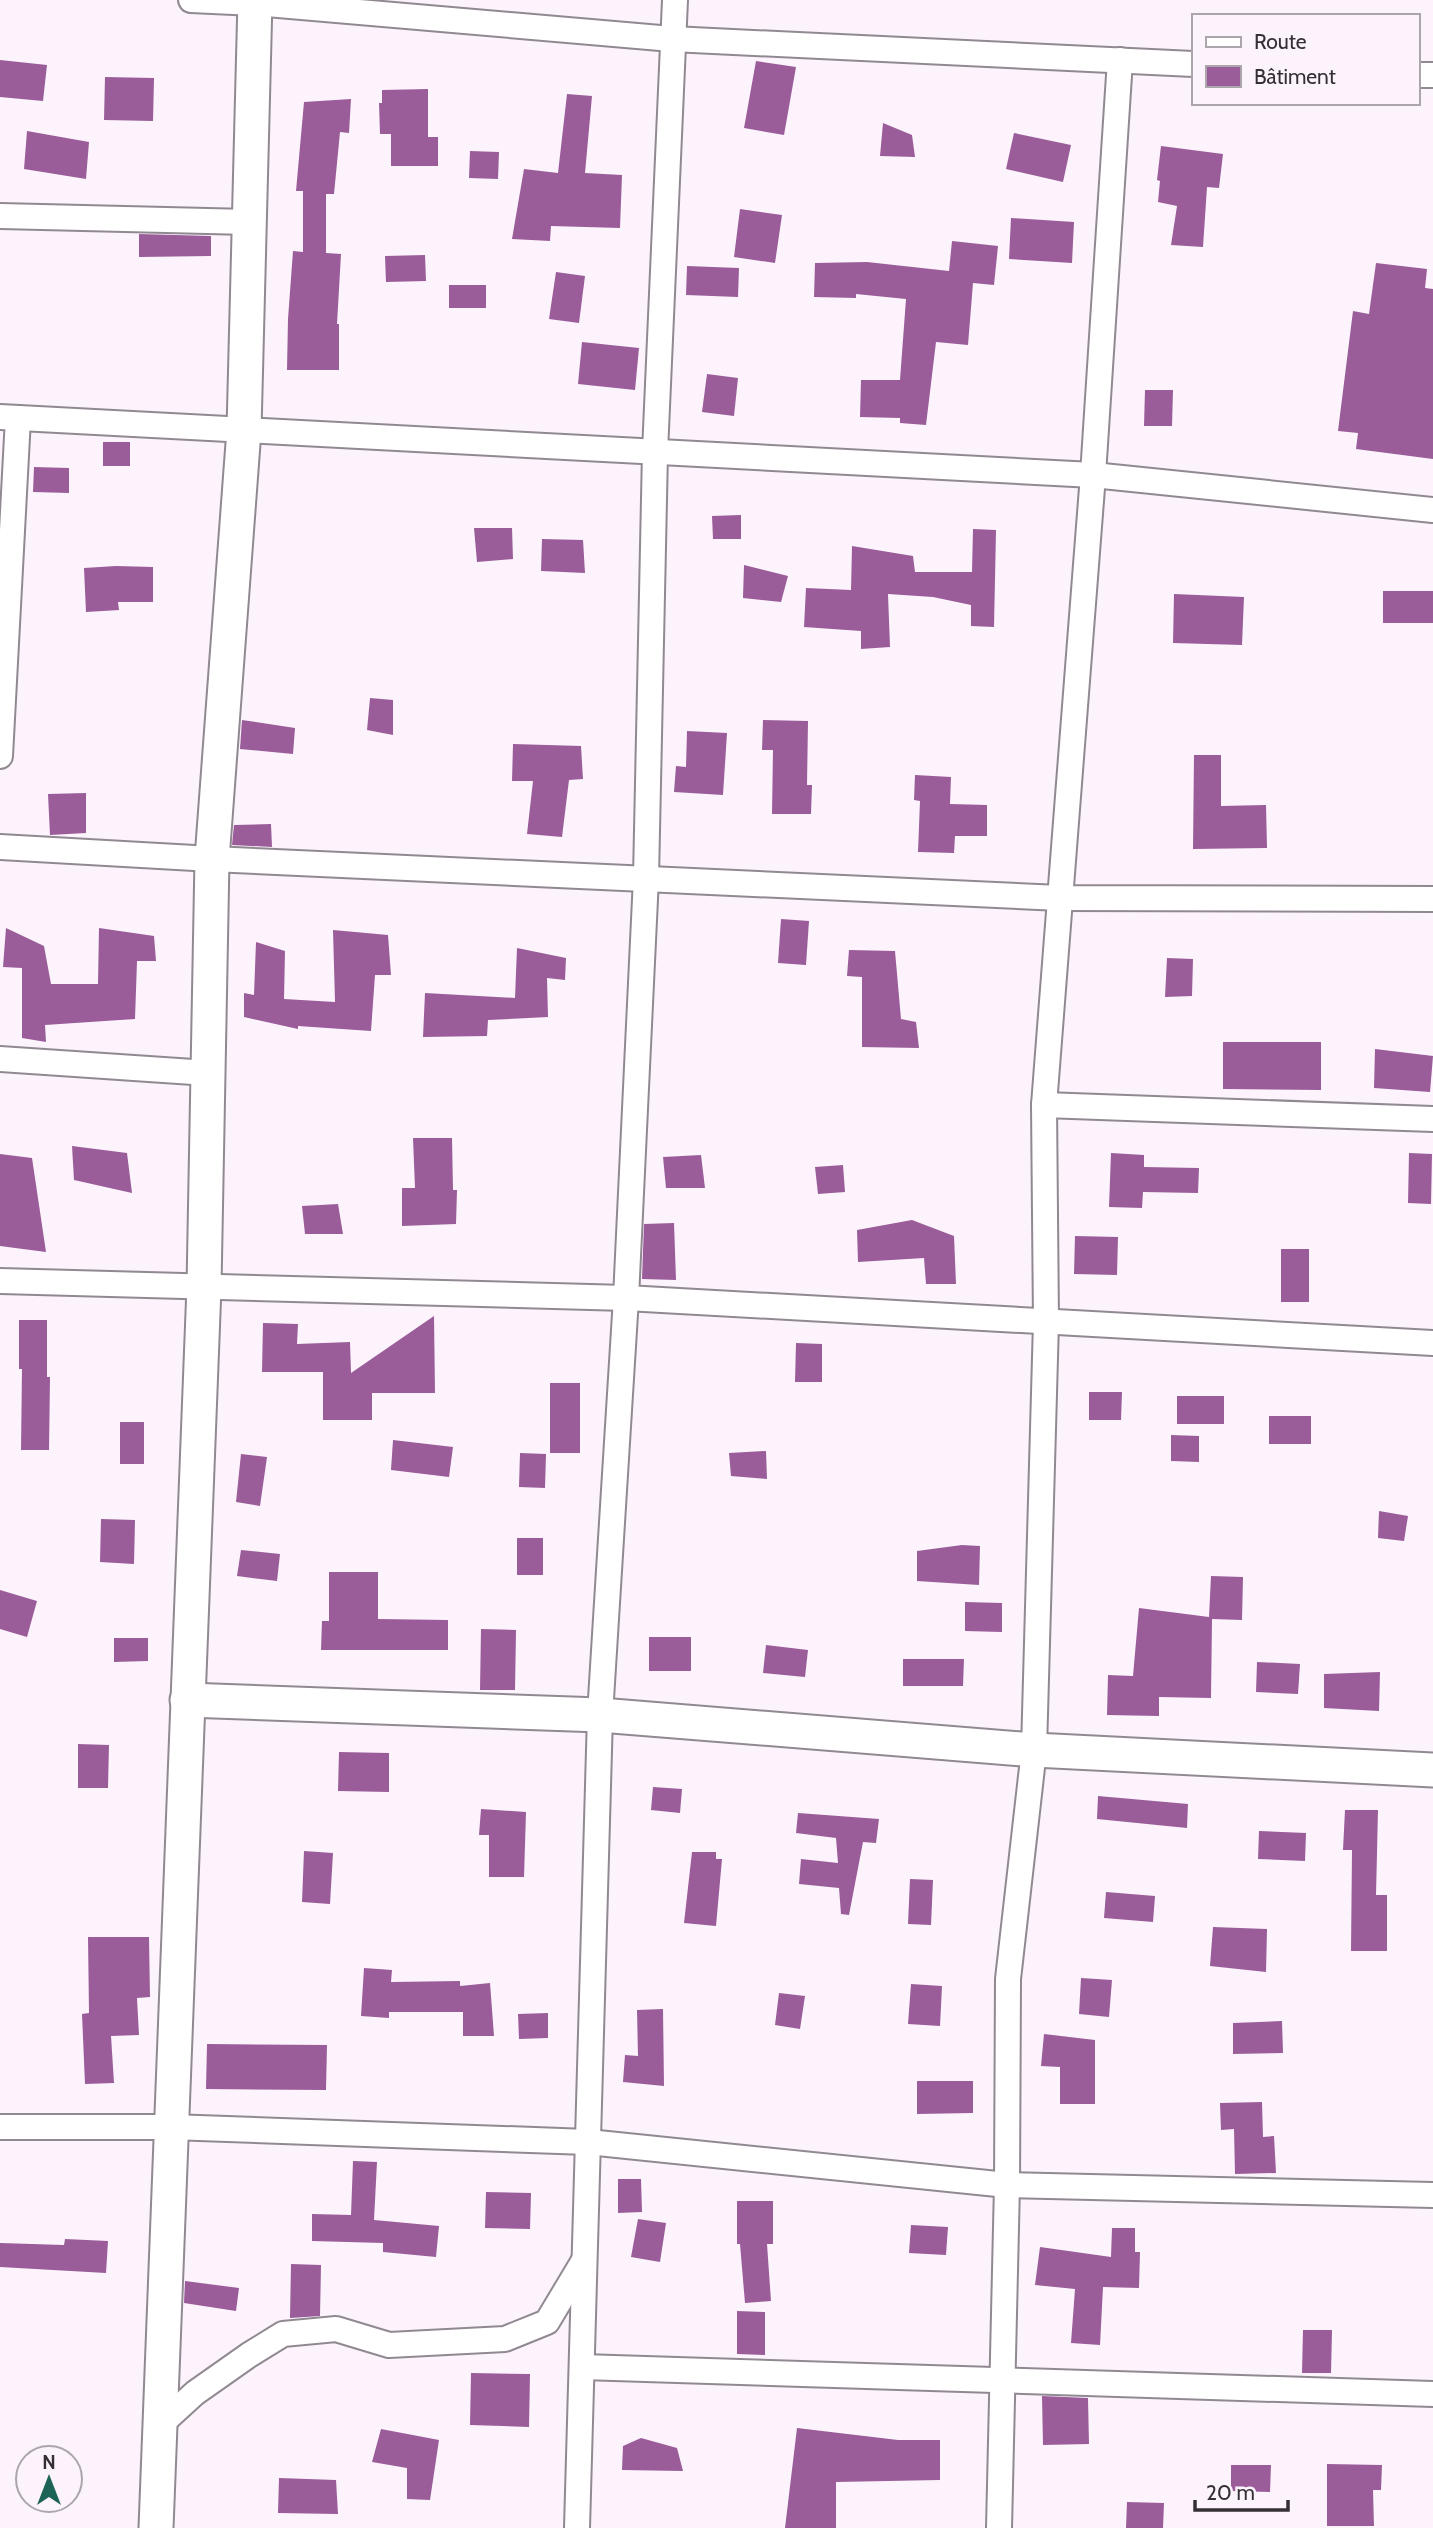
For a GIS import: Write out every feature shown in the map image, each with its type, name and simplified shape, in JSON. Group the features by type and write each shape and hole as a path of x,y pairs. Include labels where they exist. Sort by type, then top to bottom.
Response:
{"street":[{"path":"191,0 255,1 672,39 1192,64"},
{"path":"577,2528 600,1715 626,1298 646,878 656,452 675,0"},
{"path":"156,2528 204,1287 212,859 244,430 255,1"},
{"path":"999,2528 1007,2185 1008,1979 1034,1750 1046,1322 1044,1105 1093,475 1120,60"},
{"path":"0,216 249,222"},
{"path":"0,756 9,417 1093,475 1433,510"},
{"path":"0,848 1060,898 1433,899"},
{"path":"0,1059 208,1073"},
{"path":"1044,1105 1433,1119"},
{"path":"0,1281 626,1298 1433,1343"},
{"path":"187,1700 600,1715 1034,1750 1433,1770"},
{"path":"0,2127 170,2127 588,2143 1007,2185 1433,2195"},
{"path":"160,2425 195,2393 283,2334 336,2329 389,2346 505,2339 547,2322 585,2259"},
{"path":"582,2367 1433,2394"}],"building":[{"path":"0,60 47,65 43,101 0,97"},
{"path":"756,61 796,67 784,135 744,128"},
{"path":"105,77 154,78 153,121 104,120"},
{"path":"428,89 428,137 438,137 438,166 391,166 391,134 380,134 379,103 382,103 382,90"},
{"path":"567,94 592,96 585,173 622,175 620,228 551,226 550,241 512,239 524,169 558,173"},
{"path":"351,99 349,133 340,132 334,194 326,194 326,253 341,254 337,324 339,370 287,370 293,251 303,252 303,191 296,191 304,102"},
{"path":"883,123 912,135 915,157 880,156"},
{"path":"27,131 89,142 86,179 24,169"},
{"path":"1014,133 1071,145 1063,182 1006,169"},
{"path":"1161,146 1223,154 1219,188 1207,187 1203,247 1171,245 1177,206 1158,202 1160,181 1157,180"},
{"path":"470,151 499,152 498,179 469,178"},
{"path":"740,209 782,215 775,263 734,257"},
{"path":"1011,218 1074,222 1072,263 1009,259"},
{"path":"139,234 211,236 211,256 139,257"},
{"path":"952,241 998,246 994,285 973,283 968,345 936,342 926,425 900,423 900,418 860,417 861,380 900,380 906,299 856,294 856,298 814,297 815,263 867,262 949,271"},
{"path":"425,255 426,281 386,282 385,256"},
{"path":"1376,263 1427,269 1425,288 1433,289 1433,459 1356,449 1358,433 1338,431 1353,311 1369,314"},
{"path":"687,266 739,268 738,297 686,295"},
{"path":"556,272 585,276 579,323 549,319"},
{"path":"449,285 486,285 486,308 449,308"},
{"path":"582,342 639,348 635,390 578,384"},
{"path":"707,374 738,378 734,416 702,412"},
{"path":"1145,390 1173,390 1172,426 1144,426"},
{"path":"103,442 130,442 130,466 103,466"},
{"path":"34,467 69,468 69,493 33,492"},
{"path":"741,515 741,539 713,539 712,516"},
{"path":"474,528 512,528 513,559 477,562"},
{"path":"973,529 996,530 994,627 971,626 971,605 933,597 888,594 890,647 861,649 861,631 804,627 806,588 851,590 852,546 913,556 915,572 972,572"},
{"path":"542,539 583,540 585,573 541,571"},
{"path":"744,565 788,576 781,602 743,598"},
{"path":"153,567 153,602 118,602 119,610 86,612 84,568"},
{"path":"1383,591 1433,591 1433,623 1383,623"},
{"path":"1174,594 1244,597 1242,645 1173,643"},
{"path":"370,698 393,700 393,735 367,730"},
{"path":"242,720 295,728 293,754 240,749"},
{"path":"763,720 808,721 807,785 812,785 811,814 772,814 773,750 762,750"},
{"path":"687,731 727,733 723,795 674,792 676,766 686,767"},
{"path":"513,744 581,746 583,779 569,780 562,837 527,834 533,781 512,781"},
{"path":"1194,755 1221,755 1221,806 1266,805 1267,848 1193,849"},
{"path":"915,775 951,777 950,804 987,805 987,836 955,836 954,853 918,852 920,801 914,800"},
{"path":"86,793 86,833 50,835 48,794"},
{"path":"271,824 272,847 232,845 234,825"},
{"path":"781,919 809,921 806,965 778,963"},
{"path":"6,928 44,946 51,984 98,984 99,928 154,936 156,961 137,961 135,1019 45,1025 46,1042 22,1038 22,968 3,967"},
{"path":"333,930 388,935 391,975 375,975 371,1031 298,1026 298,1029 244,1017 244,993 254,995 256,942 285,951 284,999 335,1002"},
{"path":"517,948 566,958 565,980 547,978 548,1017 488,1020 487,1036 423,1037 425,993 515,998"},
{"path":"849,950 895,951 901,1019 916,1022 919,1048 862,1047 862,977 847,976"},
{"path":"1167,958 1193,959 1192,996 1165,997"},
{"path":"1223,1042 1321,1042 1321,1090 1223,1089"},
{"path":"1375,1049 1433,1056 1430,1092 1374,1088"},
{"path":"413,1138 452,1138 453,1190 457,1190 456,1224 402,1226 402,1188 415,1188"},
{"path":"72,1146 127,1153 132,1193 74,1180"},
{"path":"1111,1153 1144,1155 1144,1167 1199,1168 1198,1193 1143,1192 1142,1208 1109,1207"},
{"path":"1409,1153 1432,1154 1431,1204 1408,1203"},
{"path":"0,1154 32,1158 46,1252 0,1246"},
{"path":"701,1155 705,1188 666,1188 663,1157"},
{"path":"843,1165 845,1192 818,1194 815,1167"},
{"path":"338,1204 343,1234 305,1234 302,1206"},
{"path":"912,1220 954,1236 956,1284 926,1284 924,1258 858,1262 857,1230"},
{"path":"674,1223 676,1280 642,1279 644,1224"},
{"path":"1075,1236 1118,1237 1117,1275 1074,1274"},
{"path":"1281,1249 1309,1249 1309,1302 1281,1302"},
{"path":"434,1316 435,1393 372,1393 372,1420 323,1420 323,1372 262,1372 263,1323 298,1324 297,1344 350,1342 351,1373"},
{"path":"19,1320 47,1320 47,1377 50,1377 49,1450 21,1450 22,1369 19,1369"},
{"path":"796,1343 822,1344 822,1382 795,1382"},
{"path":"550,1383 580,1383 580,1453 550,1453"},
{"path":"1089,1392 1122,1392 1121,1420 1089,1420"},
{"path":"1177,1396 1224,1396 1224,1424 1177,1424"},
{"path":"1269,1416 1311,1416 1311,1444 1269,1444"},
{"path":"120,1422 144,1422 144,1464 120,1464"},
{"path":"1171,1435 1199,1436 1199,1462 1171,1461"},
{"path":"393,1440 453,1447 449,1477 391,1470"},
{"path":"766,1451 767,1479 731,1476 729,1453"},
{"path":"520,1453 546,1454 545,1488 519,1487"},
{"path":"241,1454 267,1457 260,1506 236,1502"},
{"path":"1379,1511 1408,1516 1404,1541 1378,1538"},
{"path":"101,1519 135,1520 134,1564 100,1562"},
{"path":"517,1538 543,1538 543,1575 517,1575"},
{"path":"962,1545 980,1546 979,1585 917,1581 917,1551"},
{"path":"241,1550 280,1554 277,1581 237,1576"},
{"path":"329,1572 378,1572 378,1619 448,1620 448,1650 321,1650 322,1621 329,1621"},
{"path":"1211,1576 1243,1577 1242,1620 1212,1619 1211,1698 1159,1697 1159,1716 1107,1715 1108,1675 1133,1676 1139,1608 1209,1617"},
{"path":"0,1590 37,1601 27,1637 0,1629"},
{"path":"965,1602 1002,1603 1002,1632 965,1631"},
{"path":"481,1629 516,1630 515,1690 480,1690"},
{"path":"649,1637 691,1637 691,1671 649,1671"},
{"path":"114,1638 148,1638 148,1661 114,1662"},
{"path":"766,1645 808,1650 805,1677 763,1673"},
{"path":"903,1659 964,1659 963,1686 903,1686"},
{"path":"1257,1662 1300,1664 1298,1694 1256,1692"},
{"path":"1380,1672 1379,1711 1324,1708 1324,1674"},
{"path":"78,1744 109,1745 108,1788 78,1788"},
{"path":"339,1752 389,1753 389,1792 338,1791"},
{"path":"653,1787 682,1789 680,1813 651,1810"},
{"path":"1098,1796 1188,1804 1187,1828 1097,1819"},
{"path":"481,1809 526,1812 524,1877 489,1877 489,1835 479,1835"},
{"path":"1345,1810 1378,1810 1376,1895 1387,1895 1387,1951 1351,1951 1352,1850 1343,1850"},
{"path":"798,1813 879,1819 876,1843 863,1842 849,1915 841,1914 839,1888 799,1884 801,1859 838,1863 836,1838 796,1833"},
{"path":"1259,1831 1306,1833 1305,1861 1258,1859"},
{"path":"304,1851 333,1853 330,1904 302,1902"},
{"path":"692,1852 716,1852 716,1859 722,1859 716,1926 684,1923"},
{"path":"910,1879 933,1880 931,1925 908,1924"},
{"path":"1106,1892 1155,1896 1153,1922 1104,1918"},
{"path":"1213,1927 1267,1929 1266,1972 1210,1966"},
{"path":"88,1937 149,1937 150,1997 137,1998 139,2035 111,2036 114,2083 85,2084 82,2014 89,2013"},
{"path":"364,1968 392,1970 391,1982 460,1981 460,1986 490,1983 494,2036 463,2036 463,2012 389,2012 389,2018 361,2016"},
{"path":"1081,1978 1112,1980 1109,2017 1079,2014"},
{"path":"911,1984 942,1986 940,2026 908,2024"},
{"path":"779,1993 805,1996 800,2029 775,2025"},
{"path":"663,2009 664,2086 623,2082 625,2055 638,2056 637,2010"},
{"path":"548,2013 548,2038 519,2039 518,2014"},
{"path":"1282,2021 1283,2053 1233,2054 1233,2023"},
{"path":"1044,2034 1095,2040 1095,2104 1060,2104 1060,2067 1041,2066"},
{"path":"207,2044 327,2045 326,2090 206,2089"},
{"path":"917,2081 973,2081 973,2113 917,2114"},
{"path":"1262,2102 1263,2137 1274,2136 1276,2173 1235,2174 1234,2129 1221,2130 1220,2103"},
{"path":"353,2161 377,2162 374,2220 439,2226 436,2257 383,2252 383,2243 312,2241 312,2214 351,2215"},
{"path":"618,2179 641,2179 642,2212 618,2213"},
{"path":"486,2192 531,2193 530,2229 485,2228"},
{"path":"737,2201 773,2201 773,2244 767,2244 771,2301 745,2303 740,2244 737,2244"},
{"path":"638,2219 666,2223 660,2262 631,2257"},
{"path":"911,2225 948,2227 946,2255 909,2253"},
{"path":"1112,2228 1135,2228 1135,2252 1140,2252 1139,2288 1103,2287 1100,2345 1071,2343 1075,2289 1035,2285 1040,2247 1111,2257"},
{"path":"65,2239 108,2241 106,2273 0,2267 0,2243 64,2245"},
{"path":"291,2264 321,2265 320,2316 290,2318"},
{"path":"185,2281 239,2288 236,2311 184,2303"},
{"path":"737,2311 765,2312 765,2355 737,2354"},
{"path":"1303,2330 1332,2330 1331,2373 1302,2373"},
{"path":"471,2373 530,2374 529,2427 470,2425"},
{"path":"1042,2396 1088,2398 1089,2444 1043,2445"},
{"path":"797,2428 898,2440 940,2440 940,2480 836,2482 836,2528 785,2528"},
{"path":"381,2429 439,2440 430,2500 407,2499 407,2468 372,2462"},
{"path":"641,2438 677,2448 683,2471 622,2470 623,2446"},
{"path":"1327,2464 1382,2465 1381,2490 1373,2490 1374,2526 1327,2526"},
{"path":"1231,2465 1271,2465 1270,2492 1231,2491"},
{"path":"279,2478 336,2480 338,2514 278,2513"},
{"path":"1127,2502 1164,2503 1163,2528 1126,2528"}]}
